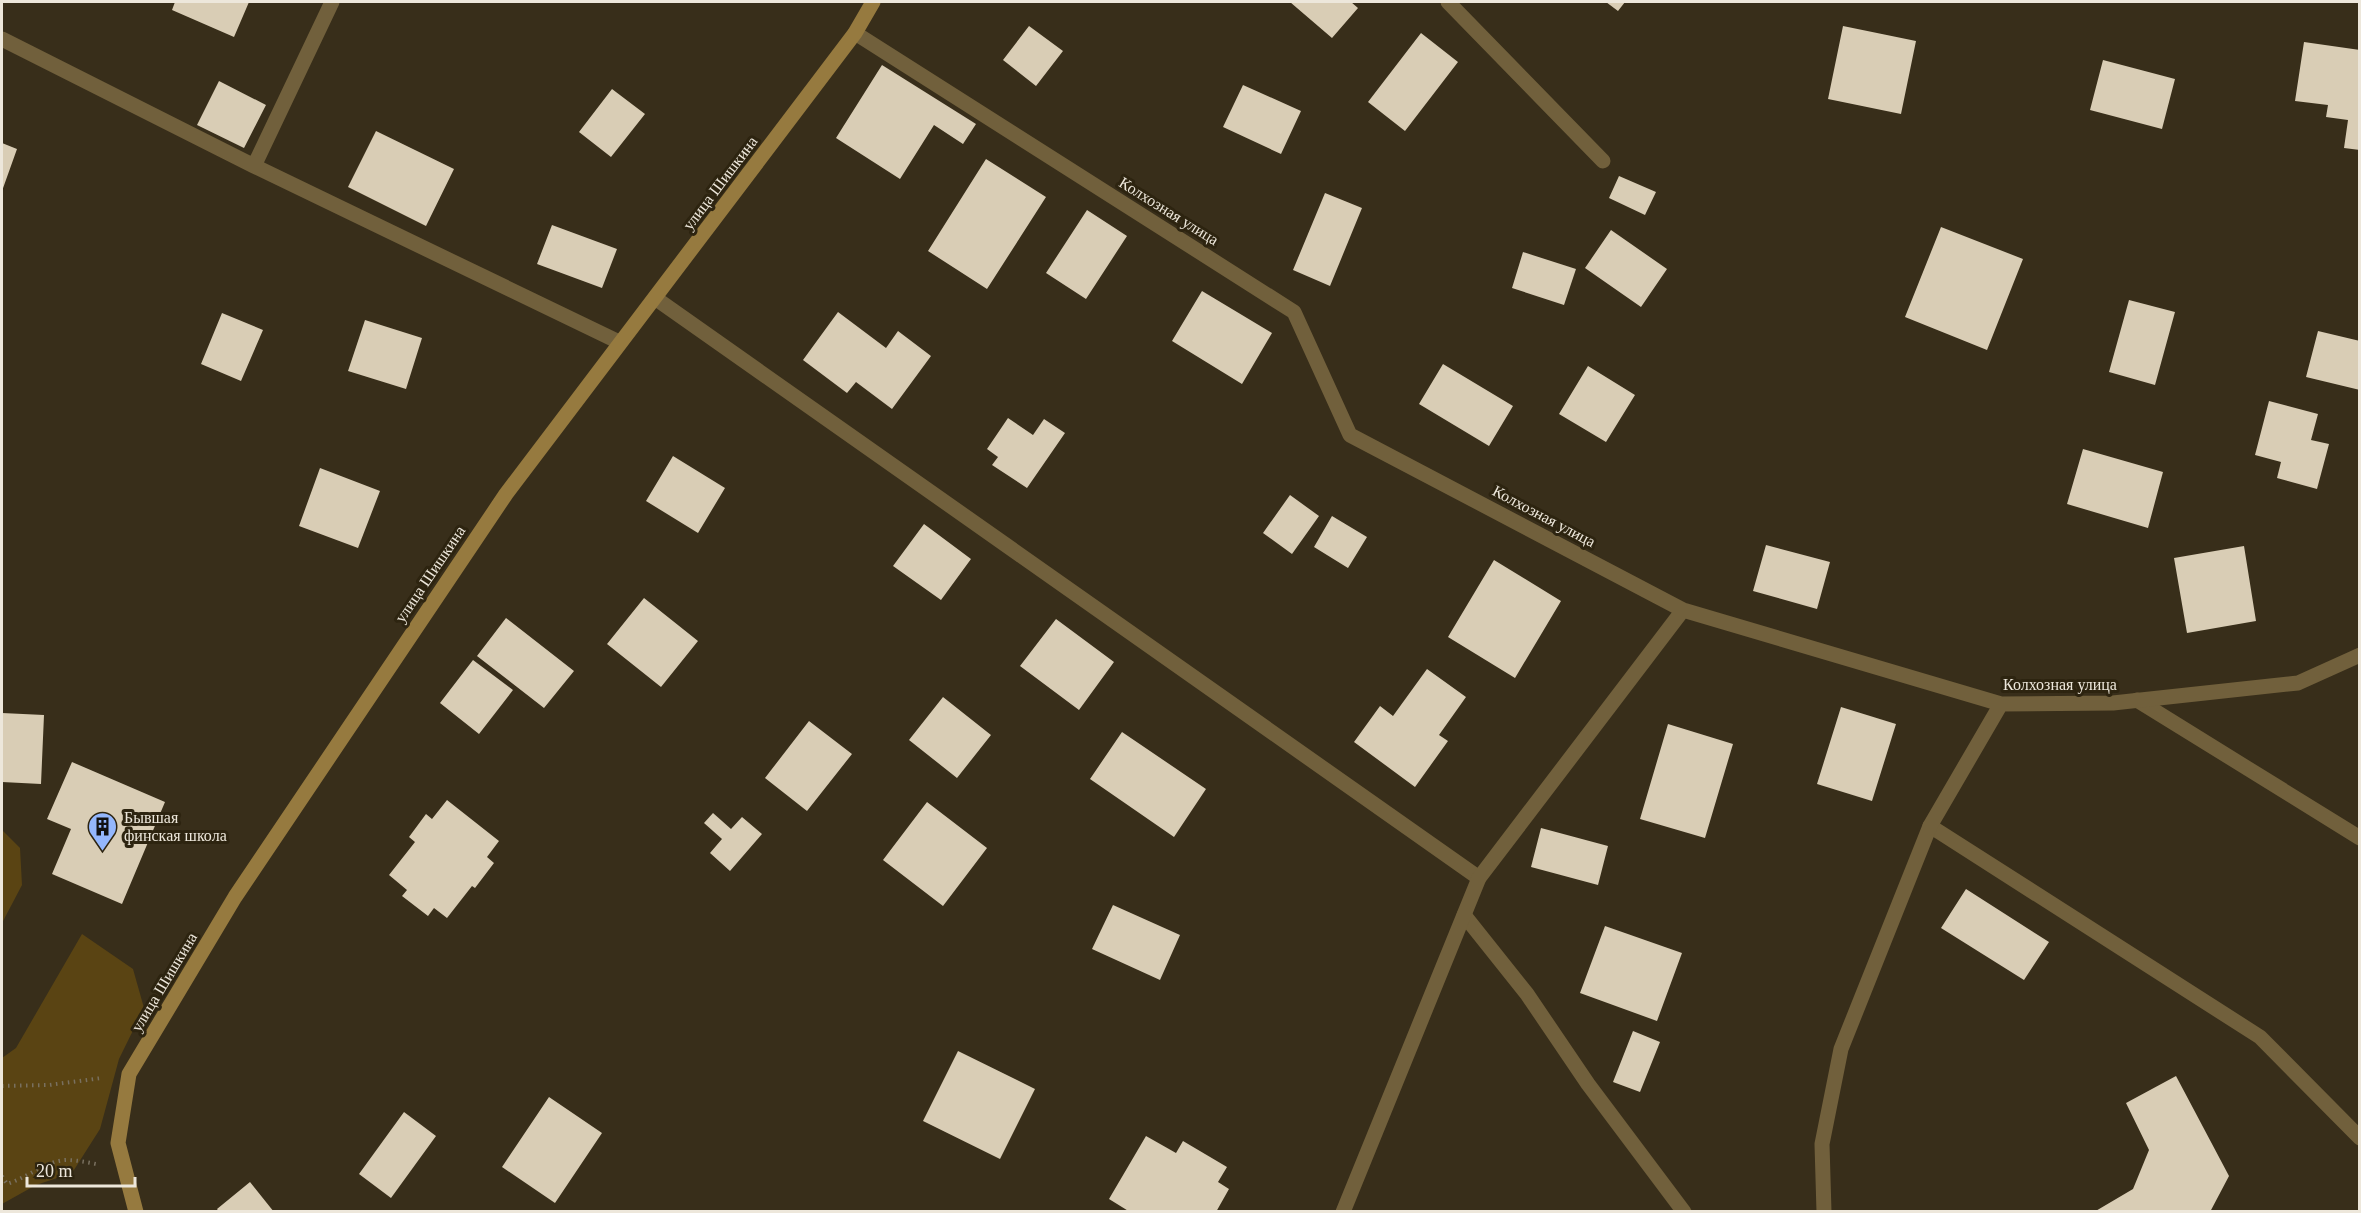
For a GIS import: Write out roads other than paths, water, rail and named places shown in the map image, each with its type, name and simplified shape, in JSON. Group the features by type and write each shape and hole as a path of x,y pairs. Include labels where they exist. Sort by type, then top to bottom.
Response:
{"street":[{"path":"254,166 332,2"},
{"name":"улица Шишкина","path":"136,1212 118,1143 129,1074 235,897 506,494 855,33 873,2"},
{"path":"1448,2 1603,160"},
{"name":"Колхозная улица","path":"855,33 1294,312 1350,435 1683,610 2001,705 2113,703 2298,683 2360,655"},
{"path":"2,39 254,166 619,342"},
{"path":"655,298 1479,878"},
{"path":"1343,1212 1479,878 1683,610"},
{"path":"2137,700 2360,838"},
{"path":"1824,1212 1822,1144 1841,1049 1930,826 2001,705"},
{"path":"1930,826 2260,1037 2360,1138"},
{"path":"1464,915 1527,994 1588,1084 1684,1212"}],"place":[{"name":"Бывшая финская школа","path":"103,852"}]}
